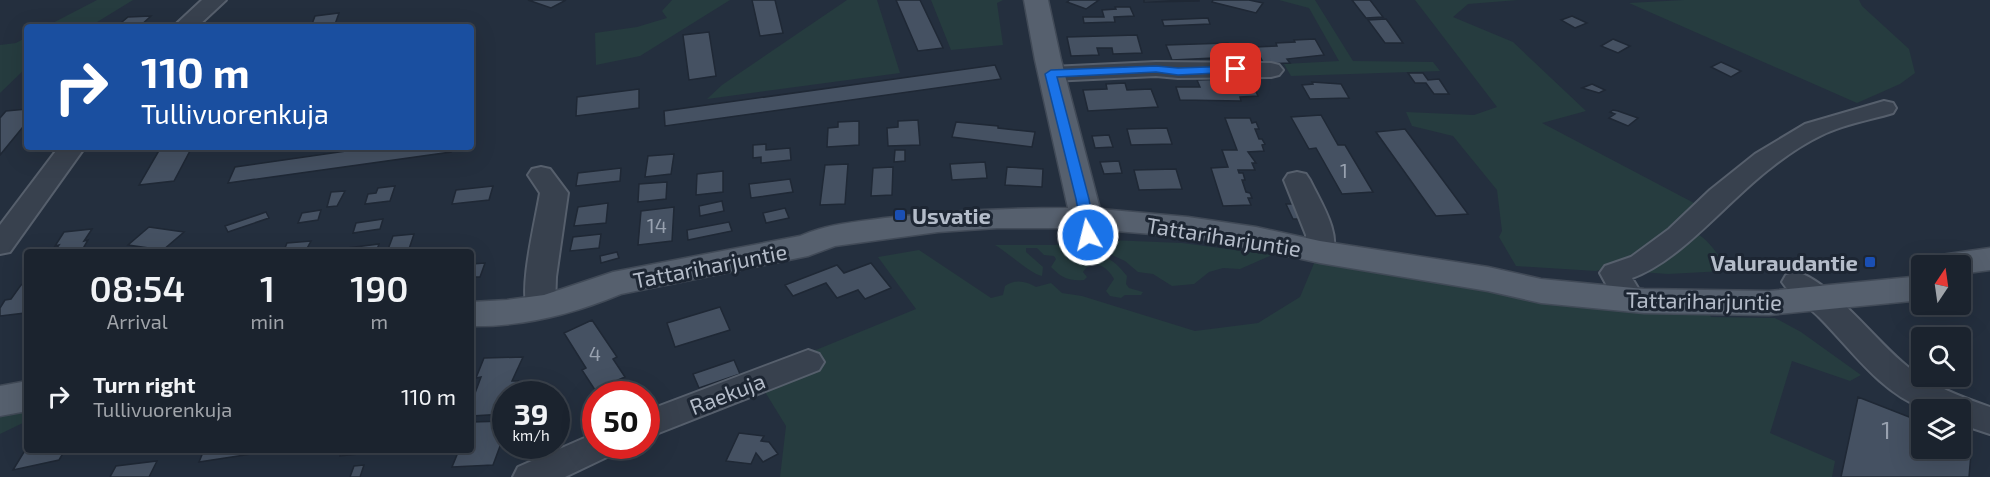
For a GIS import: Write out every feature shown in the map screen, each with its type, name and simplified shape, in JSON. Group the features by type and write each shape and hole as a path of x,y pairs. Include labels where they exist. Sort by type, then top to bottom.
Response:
{"main road":[{"path":"1036,0 1087,227"},
{"name":"Tattariharjuntie","path":"474,313 493,315 540,299 585,296 613,284 808,245 830,249 1087,227 1161,238 1320,252 1488,279 1541,291 1644,301 1769,303 1807,291 1911,269"},
{"path":"1971,261 1990,259"},
{"name":"Tattariharjuntie","path":"1488,279 1537,280 1623,288 1807,291 1911,288"},
{"path":"1971,283 1990,280"},
{"path":"0,401 24,397"}],"street":[{"path":"187,24 215,0"},
{"path":"1051,74 1156,69 1178,71 1255,68 1271,70"},
{"path":"1623,288 1615,273 1641,264 1679,235 1720,196 1764,160 1814,129 1884,108"},
{"path":"0,245 70,150"},
{"path":"540,299 554,193 541,175"},
{"path":"1297,180 1320,235 1320,252"},
{"path":"1807,291 1895,375 1917,391 1935,399"},
{"name":"Raekuja","path":"660,420 808,362"},
{"path":"1971,414 1990,422"},
{"path":"531,477 582,453"}],"green space":[{"path":"97,0 133,0 94,24 51,24"},
{"path":"672,0 730,0 640,56 596,65 595,33 637,27 667,18 662,11"},
{"path":"847,0 877,0 900,73 707,99 722,85"},
{"path":"931,0 1003,0 997,3 1003,45 951,50"},
{"path":"1279,0 1315,0 1353,61 1433,62 1440,71 1291,76 1284,64 1339,61 1309,8"},
{"path":"1415,0 1518,0 1468,4 1453,17 1513,42 1586,111 1542,123 1694,203 1686,220 1641,258 1596,271 1516,266 1499,237 1502,231 1497,190 1453,136 1412,126 1406,112 1474,115 1497,107"},
{"path":"1684,0 1859,0 1862,6 1909,49 1915,73 1900,84 1857,103 1629,3"},
{"path":"24,39 24,70 0,93 0,45 16,43"},
{"path":"1693,232 1712,247 1726,268 1724,271 1668,274 1640,272"},
{"path":"1086,239 1182,243 1272,255 1240,269 1223,268 1209,272 1194,284 1172,286 1153,274 1138,272 1125,261 1092,246 1071,247 1078,252 1109,259 1127,276 1126,284 1129,288 1143,292 1141,295 1125,295 1121,298 1110,296 1106,291 1114,279 1107,270 1099,265 1087,267 1083,272 1087,277 1084,280 1069,279 1051,267 1056,259 1054,256 1044,255 1037,248 1026,248 1026,252 1043,267 1042,276 995,245 1055,245"},
{"path":"919,250 991,298 1003,295 1005,286 1013,282 1024,282 1036,287 1051,283 1062,293 1082,296 1195,331 1258,323 1300,297 1315,261 1704,306 1711,317 1775,318 1801,332 1861,375 1850,381 1792,361 1770,433 1835,461 1832,477 780,477 786,426 762,387 811,352 916,309 878,257"},
{"path":"24,412 24,422 0,434 0,415"}],"building":[{"path":"528,0 566,0 551,8"},
{"path":"752,0 775,0 783,33 760,36"},
{"path":"896,0 920,0 943,48 918,51"},
{"path":"1070,0 1099,0 1086,9 1067,2"},
{"path":"1144,0 1199,0 1199,1 1144,2"},
{"path":"1213,0 1249,0 1263,3 1256,13 1212,2"},
{"path":"1352,0 1370,0 1383,17 1366,18"},
{"path":"1115,7 1130,7 1134,16 1114,17 1115,22 1084,23 1083,17 1104,17 1102,10 1116,9"},
{"path":"339,13 335,24 312,24 315,16"},
{"path":"151,16 142,24 120,24 128,17"},
{"path":"1572,16 1587,23 1575,28 1561,20"},
{"path":"1208,18 1210,24 1164,26 1162,20"},
{"path":"1386,19 1403,43 1385,43 1368,20"},
{"path":"709,32 716,76 689,80 683,35"},
{"path":"1137,35 1142,53 1113,54 1112,48 1097,48 1099,55 1071,56 1067,37"},
{"path":"1315,39 1324,55 1287,59 1290,63 1264,64 1255,47 1277,46 1276,43"},
{"path":"1613,39 1630,46 1618,53 1601,46"},
{"path":"1228,43 1235,57 1172,60 1166,45"},
{"path":"1721,62 1741,71 1731,77 1711,67"},
{"path":"995,65 1001,79 665,126 664,111"},
{"path":"1408,73 1423,73 1428,80 1439,79 1449,94 1434,94 1426,83 1415,83"},
{"path":"1225,79 1228,86 1253,85 1258,96 1240,97 1241,101 1180,100 1176,87 1200,87 1197,80"},
{"path":"1312,82 1341,84 1349,98 1310,99 1302,85 1313,84"},
{"path":"1125,83 1127,90 1151,89 1158,107 1088,111 1083,90 1107,89 1106,84"},
{"path":"1592,84 1605,90 1599,93 1582,88"},
{"path":"639,89 639,108 576,116 577,97"},
{"path":"24,109 24,126 0,155 0,118 6,111"},
{"path":"1613,110 1638,118 1628,126 1609,118 1615,114 1610,112"},
{"path":"1321,115 1338,145 1345,145 1373,192 1342,194 1316,148 1309,149 1291,117"},
{"path":"1225,118 1250,118 1252,123 1256,122 1259,129 1255,129 1259,139 1262,139 1265,144 1262,145 1264,151 1248,152 1256,163 1252,163 1255,170 1238,170 1239,173 1243,173 1245,180 1242,180 1246,192 1250,193 1252,198 1248,198 1251,205 1223,206 1211,168 1228,167 1222,150 1237,150"},
{"path":"918,120 920,145 888,146 887,128 898,127 898,121"},
{"path":"859,121 859,145 827,147 828,128 838,127 838,122"},
{"path":"956,122 1035,132 1032,147 952,137"},
{"path":"1167,128 1172,144 1131,145 1127,129"},
{"path":"1405,129 1468,214 1436,216 1376,132"},
{"path":"1109,135 1113,147 1095,148 1092,136"},
{"path":"766,144 766,150 790,148 791,160 761,163 761,157 753,158 753,145"},
{"path":"159,150 190,150 174,181 139,185"},
{"path":"353,150 451,150 451,152 228,183 235,167"},
{"path":"895,150 905,150 905,161 894,162"},
{"path":"674,154 671,174 645,177 648,156"},
{"path":"1119,161 1122,173 1104,174 1100,162"},
{"path":"985,162 987,178 952,180 950,164"},
{"path":"848,164 845,204 820,205 825,165"},
{"path":"893,167 892,195 871,196 873,168"},
{"path":"1007,167 1043,169 1042,187 1005,185"},
{"path":"621,168 620,181 576,186 578,173"},
{"path":"1176,169 1182,189 1139,190 1134,170"},
{"path":"723,171 723,192 696,195 697,174"},
{"path":"790,179 793,192 751,198 749,184"},
{"path":"667,182 666,199 638,202 639,184"},
{"path":"395,186 390,201 365,204 368,194 376,193 378,188"},
{"path":"493,186 489,200 452,204 456,190"},
{"path":"345,191 337,206 327,207 331,192"},
{"path":"722,201 724,211 700,216 699,206"},
{"path":"608,203 606,223 574,226 578,207"},
{"path":"1286,204 1297,204 1304,219 1293,219"},
{"path":"674,207 672,241 638,245 641,211"},
{"path":"785,208 789,218 766,223 763,213"},
{"path":"321,210 318,220 298,223 302,213"},
{"path":"266,212 269,218 228,232 225,226"},
{"path":"383,219 380,229 353,233 356,223"},
{"path":"729,222 732,231 688,240 687,230"},
{"path":"149,227 184,232 164,249 128,245"},
{"path":"92,229 84,241 88,240 83,249 56,249 59,245 55,246 64,232"},
{"path":"414,234 409,249 388,249 393,236"},
{"path":"601,234 599,248 570,251 573,237"},
{"path":"311,241 307,249 270,249 285,248 287,243"},
{"path":"379,244 377,249 340,249"},
{"path":"617,252 619,258 601,263 600,256"},
{"path":"485,263 480,277 474,277 474,264"},
{"path":"871,263 891,288 865,299 858,290 837,298 826,283 793,296 785,285 837,265 844,273"},
{"path":"24,284 24,313 0,316 0,308 5,300 11,299"},
{"path":"720,307 730,330 675,347 667,323"},
{"path":"592,320 617,357 613,359 625,377 616,381 589,381 582,370 586,368 564,333"},
{"path":"523,357 512,381 492,381 492,415 474,416 474,396 481,377 476,378 484,358"},
{"path":"734,360 740,374 699,388 693,374"},
{"path":"1858,397 1911,418 1911,459 1971,459 1969,477 1841,477"},
{"path":"492,421 492,459 495,459 493,465 452,467 458,453 474,453 474,422"},
{"path":"739,433 764,436 761,441 769,442 778,454 763,462 756,453 751,464 726,461"},
{"path":"24,452 63,453 59,460 13,470"},
{"path":"203,453 258,453 199,462"},
{"path":"341,453 369,453 340,456"},
{"path":"157,461 149,477 110,477 116,466"},
{"path":"364,465 360,477 350,477 354,466"}],"place":[{"name":"Usvatie","path":"900,215"},
{"name":"Valuraudantie","path":"1870,262"}],"route":[{"path":"1088,235 1083,199 1051,74 1156,69 1178,71 1236,69"}]}
